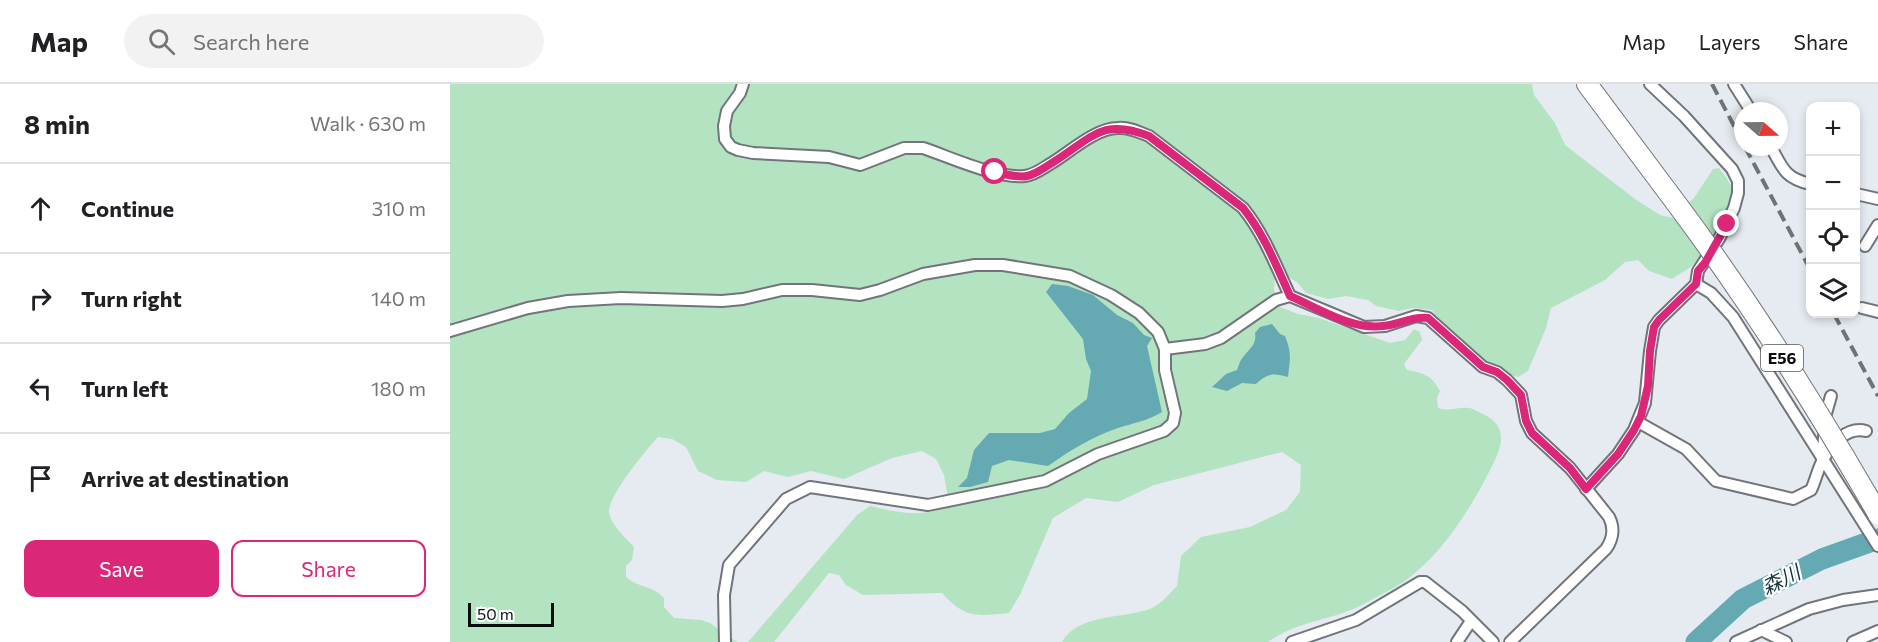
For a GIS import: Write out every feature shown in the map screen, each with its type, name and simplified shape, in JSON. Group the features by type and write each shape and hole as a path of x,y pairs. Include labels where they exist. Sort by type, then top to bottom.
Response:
{"highway":[{"name":"E56","path":"1587,84 1725,268 1849,463 1878,514"}],"street":[{"path":"743,84 740,93 727,111 724,126 725,139 731,147 753,153 829,157 860,165 876,157 914,147 995,172 1027,176 1039,171 1101,131 1118,128 1132,129 1149,136 1243,208 1264,240 1290,296"},
{"path":"1586,489 1618,454 1638,422 1646,403 1654,327 1696,284 1698,271 1719,239 1734,208 1738,193 1738,181 1732,170 1684,116 1650,84"},
{"path":"1734,84 1745,102"},
{"path":"1776,156 1786,173 1794,180 1806,183"},
{"path":"1860,195 1878,199"},
{"path":"1865,246 1878,225"},
{"path":"450,331 528,308 568,301 621,298 743,300 782,290 812,290 860,296 923,274 975,265 1003,265 1070,276 1111,295 1139,313 1158,332 1165,349 1166,370 1175,413 1173,423 1164,431 1098,454 1045,481 928,505 810,487 786,499 729,565 724,595 725,642"},
{"path":"1696,284 1711,293 1733,317 1878,546"},
{"path":"1165,349 1205,344 1221,338 1276,300 1290,296 1364,327 1385,326 1416,316 1428,318 1483,367 1497,372 1507,380 1521,395 1526,421 1532,433 1570,468 1612,524 1611,542 1510,642"},
{"path":"1862,308 1878,312"},
{"path":"1823,459 1825,417 1831,396"},
{"path":"1638,422 1686,449 1716,481 1793,500 1811,490 1823,459 1843,434 1866,431"},
{"path":"1292,642 1356,620 1420,582 1425,582 1493,642"},
{"path":"1736,642 1809,609 1843,600 1878,595"},
{"path":"1457,642 1471,621"},
{"path":"1761,630 1786,642"},
{"path":"1853,642 1878,631"}],"green space":[{"path":"450,84 1532,84 1534,95 1555,123 1565,145 1635,199 1660,215 1673,218 1694,198 1713,169 1719,168 1733,193 1732,203 1724,224 1703,254 1688,269 1672,279 1649,271 1638,260 1625,262 1605,280 1551,308 1546,328 1528,371 1518,377 1496,368 1470,350 1447,329 1432,310 1413,308 1399,311 1376,306 1368,300 1346,296 1328,299 1306,293 1298,283 1282,273 1275,274 1274,290 1280,307 1390,343 1405,340 1414,329 1420,332 1422,340 1404,364 1407,370 1422,374 1434,381 1440,391 1437,398 1438,408 1475,410 1494,421 1501,436 1495,461 1470,507 1441,547 1418,570 1401,584 1358,607 1298,627 1268,642 1062,642 1069,633 1090,621 1141,611 1159,604 1177,586 1181,556 1201,537 1250,527 1286,510 1300,492 1301,465 1282,452 1154,485 1118,502 1086,498 1053,518 1020,595 1009,613 980,615 965,612 942,593 863,595 846,585 839,575 829,573 774,642 748,642 857,515 870,506 898,512 917,513 945,507 947,492 944,475 936,459 922,451 892,458 844,479 811,471 788,477 764,471 746,482 717,480 698,471 686,447 672,439 658,437 629,473 610,505 609,512 612,522 634,547 632,560 626,566 626,577 664,598 664,607 674,618 710,623 737,642 450,642"}],"water":[{"path":"1052,284 1068,286 1093,295 1117,315 1133,323 1144,335 1152,338 1147,346 1162,412 1099,436 1073,449 1048,466 1009,460 992,466 988,482 970,487 958,487 967,478 974,450 989,433 1040,433 1055,429 1069,413 1087,399 1091,371 1086,359 1083,339 1046,292"},
{"path":"1272,324 1280,334 1285,336 1289,347 1288,377 1271,375 1256,384 1242,383 1227,391 1212,387 1226,374 1237,370 1254,343 1255,333 1260,327"}],"waterway":[{"name":"森川","path":"1696,642 1743,599 1822,559 1878,539"}],"railway":[{"path":"1712,84 1734,126"},
{"path":"1750,156 1807,264"},
{"path":"1836,318 1878,396"}],"route":[{"path":"995,172 1027,176 1039,171 1101,131 1118,128 1132,129 1149,136 1243,208 1264,240 1290,296 1364,327 1385,326 1416,316 1428,318 1483,367 1497,372 1521,395 1526,421 1532,433 1570,468 1586,489 1618,454 1641,416 1646,403 1654,327 1696,284 1698,271 1727,224"}]}
